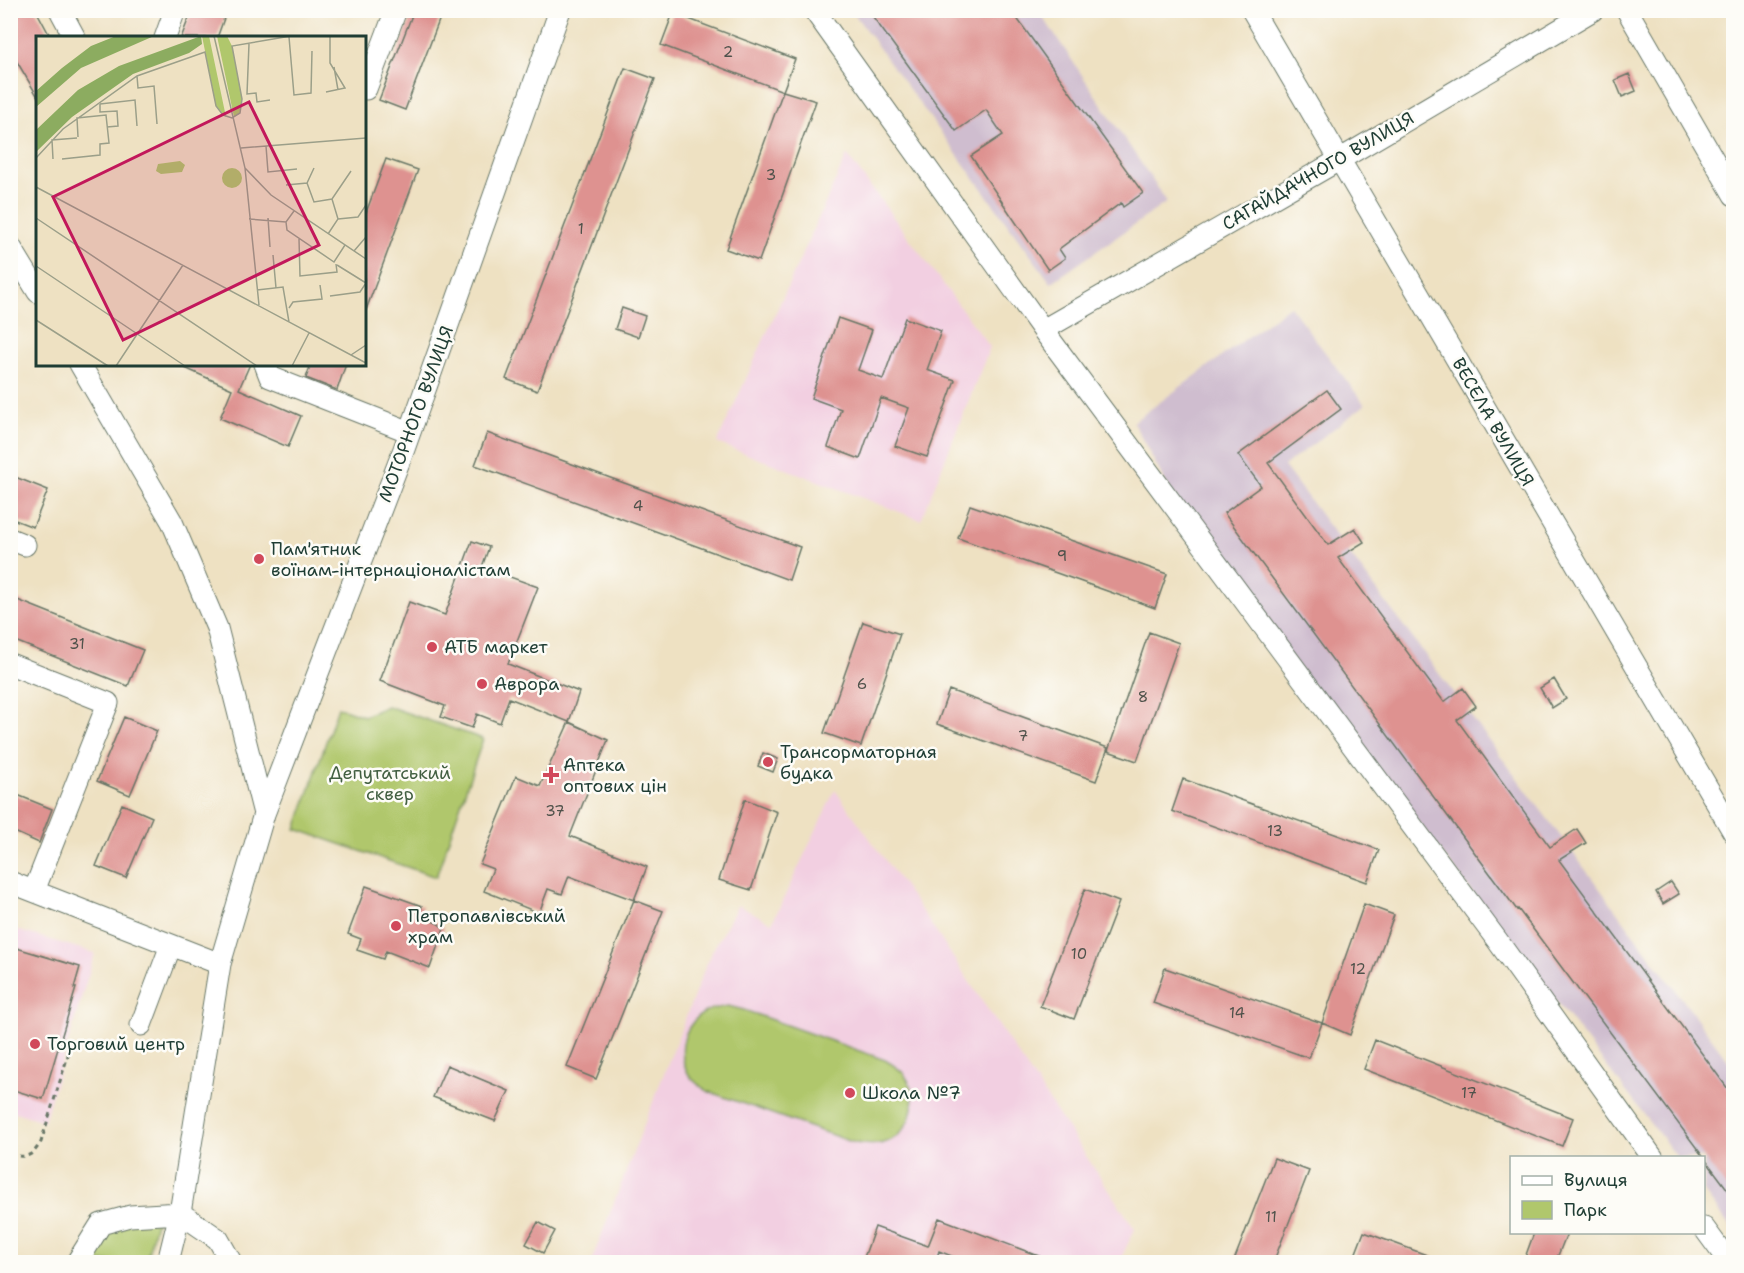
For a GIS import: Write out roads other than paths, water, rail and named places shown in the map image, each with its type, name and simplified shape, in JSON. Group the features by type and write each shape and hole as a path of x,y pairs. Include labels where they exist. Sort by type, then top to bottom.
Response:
{"street":[{"path":"60,10 74,36"},
{"path":"166,36 175,10"},
{"path":"366,89 396,10"},
{"name":"МОТОРНОГО ВУЛИЦЯ","path":"168,1263 180,1213 220,964 264,814 410,432 560,10"},
{"path":"814,10 1043,330 1491,931 1652,1156"},
{"name":"ВЕСЕЛА ВУЛИЦЯ","path":"1252,10 1734,833"},
{"name":"САГАЙДАЧНОГО ВУЛИЦЯ","path":"1043,330 1339,160 1593,10"},
{"path":"1627,10 1734,195"},
{"path":"10,246 36,289"},
{"path":"81,366 172,522 217,628 264,814"},
{"path":"270,369 410,432"},
{"path":"10,664 108,703 34,891"},
{"path":"10,882 220,964"},
{"path":"141,1025 171,945"},
{"path":"77,1263 101,1224 130,1216 180,1213 218,1239 231,1263"},
{"path":"1705,1228 1729,1263"}],"place":[{"name":"Пам'ятник воїнам-інтернаціоналістам","path":"259,559"},
{"name":"АТБ маркет","path":"432,647"},
{"name":"Аврора","path":"482,684"},
{"name":"Трансорматорная будка","path":"768,762"},
{"name":"Аптека оптових цін","path":"551,775"},
{"name":"Петропавлівський храм","path":"396,926"},
{"name":"Торговий центр","path":"35,1044"},
{"name":"Школа №7","path":"850,1093"}],"park label":[{"name":"Депутатський сквер","path":"390,783"}]}
